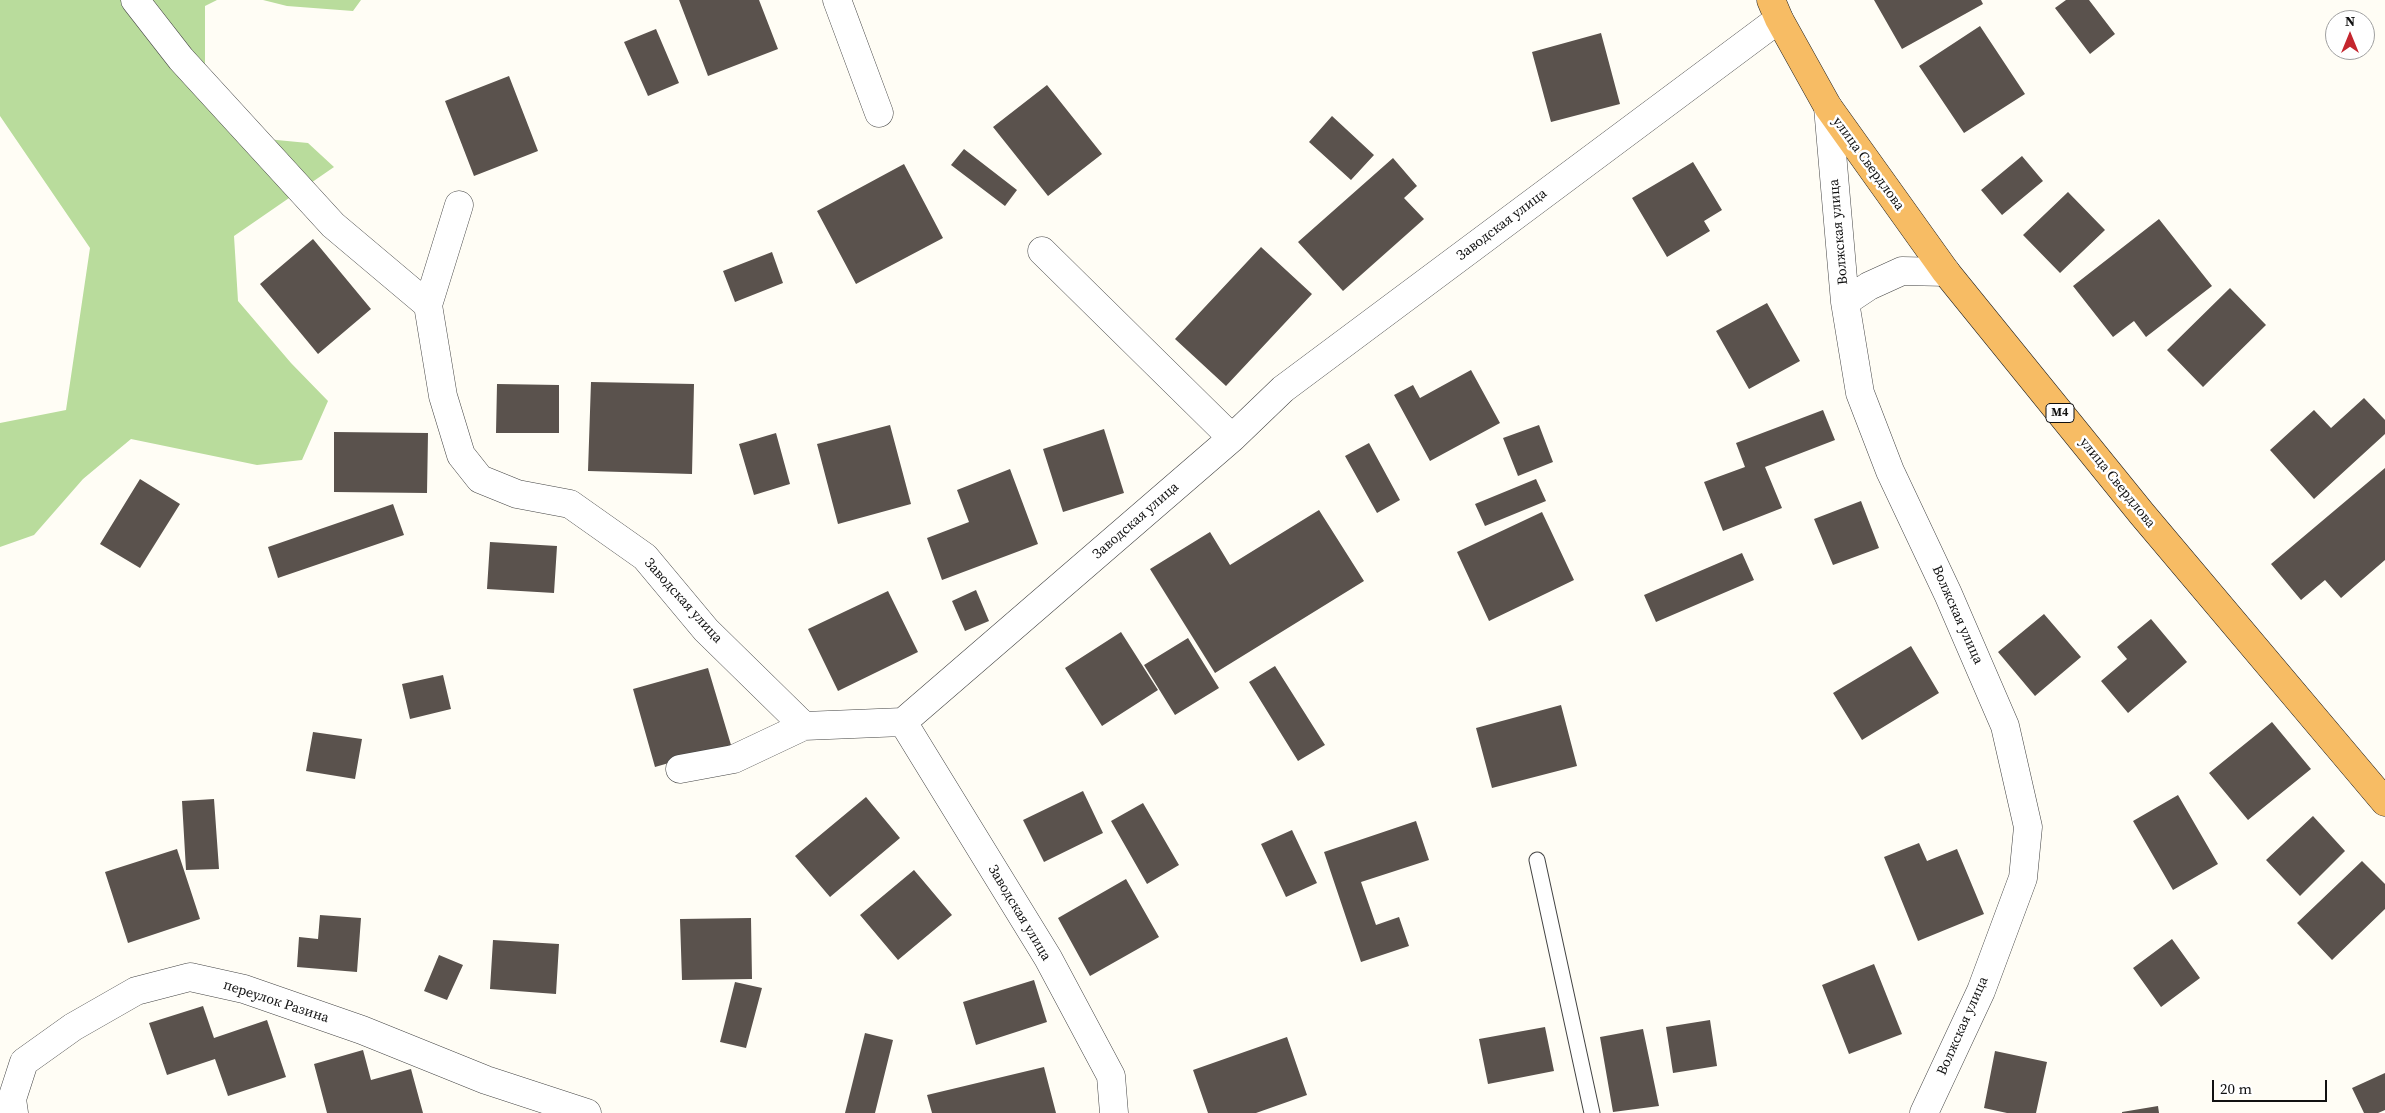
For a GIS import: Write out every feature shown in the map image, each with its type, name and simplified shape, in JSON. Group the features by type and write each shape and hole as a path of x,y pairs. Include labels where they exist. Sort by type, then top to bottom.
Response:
{"highway":[{"name":"улица Свердлова","path":"1775,10 1828,107 1946,272 2142,514 2385,802"}],"street":[{"path":"135,0 181,60 333,225 428,305"},
{"path":"837,0 879,113"},
{"name":"Заводская улица","path":"1114,1113 1111,1076 1057,975 903,722 1232,438 1283,389 1775,10"},
{"name":"Волжская улица","path":"1828,107 1845,302 1860,393 1890,471 1948,594 2006,726 2028,828 2022,878 1980,991 1924,1113"},
{"name":"Заводская улица","path":"459,205 428,305 443,396 461,455 480,479 517,494 570,504 645,557 706,630 804,726"},
{"path":"1042,251 1232,438"},
{"path":"1845,302 1869,286 1902,271 1946,272"},
{"path":"680,769 734,759 804,726 903,722"},
{"name":"переулок Разина","path":"14,1113 12,1099 24,1062 72,1026 136,991 190,977 244,989 362,1030 486,1080 587,1113"}],"lane":[{"path":"1537,860 1592,1113"}],"green space":[{"path":"0,0 217,0 205,6 205,66 235,136 308,143 334,167 234,236 238,301 291,363 328,401 302,460 257,465 131,439 83,479 34,535 0,547 0,423 66,410 90,248 0,116"},
{"path":"263,0 361,0 353,11 287,6"}],"building":[{"path":"679,0 759,0 778,49 708,76"},
{"path":"1874,0 1981,0 1983,4 1902,49"},
{"path":"2066,0 2089,0 2115,34 2090,54 2055,8"},
{"path":"1980,26 2025,94 1964,133 1919,66"},
{"path":"656,29 679,83 648,96 624,42"},
{"path":"1601,33 1620,104 1551,122 1532,52"},
{"path":"509,76 538,151 474,176 445,101"},
{"path":"1047,85 1102,154 1048,196 993,127"},
{"path":"1332,116 1374,155 1351,180 1309,142"},
{"path":"964,149 1017,190 1005,206 951,165"},
{"path":"2022,156 2043,181 2002,215 1981,190"},
{"path":"1393,158 1417,186 1404,198 1424,219 1343,291 1298,242"},
{"path":"1693,162 1722,210 1704,221 1710,231 1667,257 1632,198"},
{"path":"904,164 943,238 856,284 817,211"},
{"path":"2068,192 2105,230 2060,273 2023,235"},
{"path":"2159,219 2212,286 2146,337 2134,321 2113,337 2073,286"},
{"path":"313,239 371,309 318,354 260,284"},
{"path":"1261,247 1312,294 1226,386 1175,339"},
{"path":"772,252 783,283 735,302 723,271"},
{"path":"2230,288 2266,325 2203,387 2167,350"},
{"path":"1767,303 1800,361 1749,389 1716,331"},
{"path":"1471,370 1500,423 1430,461 1394,395 1413,385 1420,398"},
{"path":"591,382 694,384 692,474 588,471"},
{"path":"497,384 559,385 559,433 496,433"},
{"path":"2364,398 2385,420 2385,434 2314,499 2270,450 2314,410 2331,428"},
{"path":"1823,410 1835,440 1765,467 1782,508 1723,531 1704,482 1745,467 1736,443"},
{"path":"890,425 911,504 838,524 817,444"},
{"path":"1539,425 1553,462 1518,476 1503,438"},
{"path":"1104,429 1124,493 1063,512 1043,449"},
{"path":"334,432 428,433 427,493 334,492"},
{"path":"776,433 790,484 754,495 739,444"},
{"path":"1369,443 1400,500 1377,513 1345,456"},
{"path":"2385,468 2385,560 2341,598 2325,580 2301,600 2271,564"},
{"path":"1010,469 1038,544 942,580 927,538 969,522 957,490"},
{"path":"140,479 180,504 140,568 100,544"},
{"path":"1536,479 1546,501 1485,526 1475,504"},
{"path":"1861,501 1879,548 1833,565 1814,519"},
{"path":"393,504 404,535 278,578 268,547"},
{"path":"1319,510 1364,581 1215,673 1150,569 1210,532 1230,565"},
{"path":"1542,512 1574,580 1489,621 1457,552"},
{"path":"490,542 557,546 554,593 487,589"},
{"path":"1742,553 1754,580 1656,622 1644,595"},
{"path":"976,590 989,621 965,631 952,601"},
{"path":"888,591 918,652 838,691 808,629"},
{"path":"2044,614 2081,657 2035,696 1998,652"},
{"path":"2151,619 2187,662 2128,713 2101,681 2127,659 2117,647"},
{"path":"1121,632 1158,690 1102,726 1065,668"},
{"path":"1188,638 1219,688 1175,715 1144,665"},
{"path":"1911,646 1939,693 1862,740 1833,693"},
{"path":"1275,666 1325,745 1298,761 1249,682"},
{"path":"708,668 731,745 655,767 633,689"},
{"path":"443,675 451,709 410,719 402,684"},
{"path":"1561,705 1577,766 1492,788 1476,728"},
{"path":"2272,722 2311,769 2248,820 2209,773"},
{"path":"313,732 362,739 355,779 306,771"},
{"path":"1083,791 1103,833 1044,862 1023,820"},
{"path":"2178,795 2218,864 2173,890 2133,821"},
{"path":"866,797 900,838 830,897 795,856"},
{"path":"214,799 219,869 186,870 182,801"},
{"path":"1143,803 1179,865 1147,884 1111,821"},
{"path":"2313,816 2345,851 2300,896 2266,860"},
{"path":"1416,821 1429,860 1361,882 1376,925 1399,917 1409,946 1361,962 1324,852"},
{"path":"1292,830 1317,883 1286,897 1261,844"},
{"path":"1919,843 1927,861 1957,849 1984,914 1918,941 1884,857"},
{"path":"177,849 200,919 128,943 105,872"},
{"path":"2362,861 2385,884 2385,909 2332,960 2297,923"},
{"path":"914,870 952,915 898,960 860,915"},
{"path":"1126,879 1159,937 1090,976 1058,918"},
{"path":"320,915 361,918 357,972 297,967 299,937 318,939"},
{"path":"751,918 752,979 682,980 680,919"},
{"path":"2172,939 2200,978 2161,1007 2133,968"},
{"path":"493,940 559,944 556,994 490,989"},
{"path":"439,955 463,965 447,1000 424,991"},
{"path":"1874,964 1902,1034 1849,1054 1822,985"},
{"path":"1034,980 1047,1022 976,1045 963,1002"},
{"path":"735,982 762,988 746,1048 720,1042"},
{"path":"203,1006 214,1038 267,1020 286,1077 228,1096 215,1059 167,1075 149,1023"},
{"path":"1710,1020 1717,1066 1673,1073 1666,1027"},
{"path":"1545,1027 1554,1071 1488,1084 1479,1039"},
{"path":"1643,1029 1659,1106 1613,1112 1600,1037"},
{"path":"865,1033 893,1040 875,1113 845,1113"},
{"path":"1287,1037 1307,1095 1256,1113 1208,1113 1193,1070"},
{"path":"363,1050 371,1080 411,1069 423,1113 327,1113 314,1064"},
{"path":"1995,1051 2047,1062 2036,1113 2007,1113 1984,1108"},
{"path":"1044,1067 1056,1113 932,1113 927,1095"},
{"path":"2385,1073 2385,1110 2378,1113 2364,1113 2352,1088"},
{"path":"2158,1106 2159,1113 2122,1113 2122,1112"}]}
